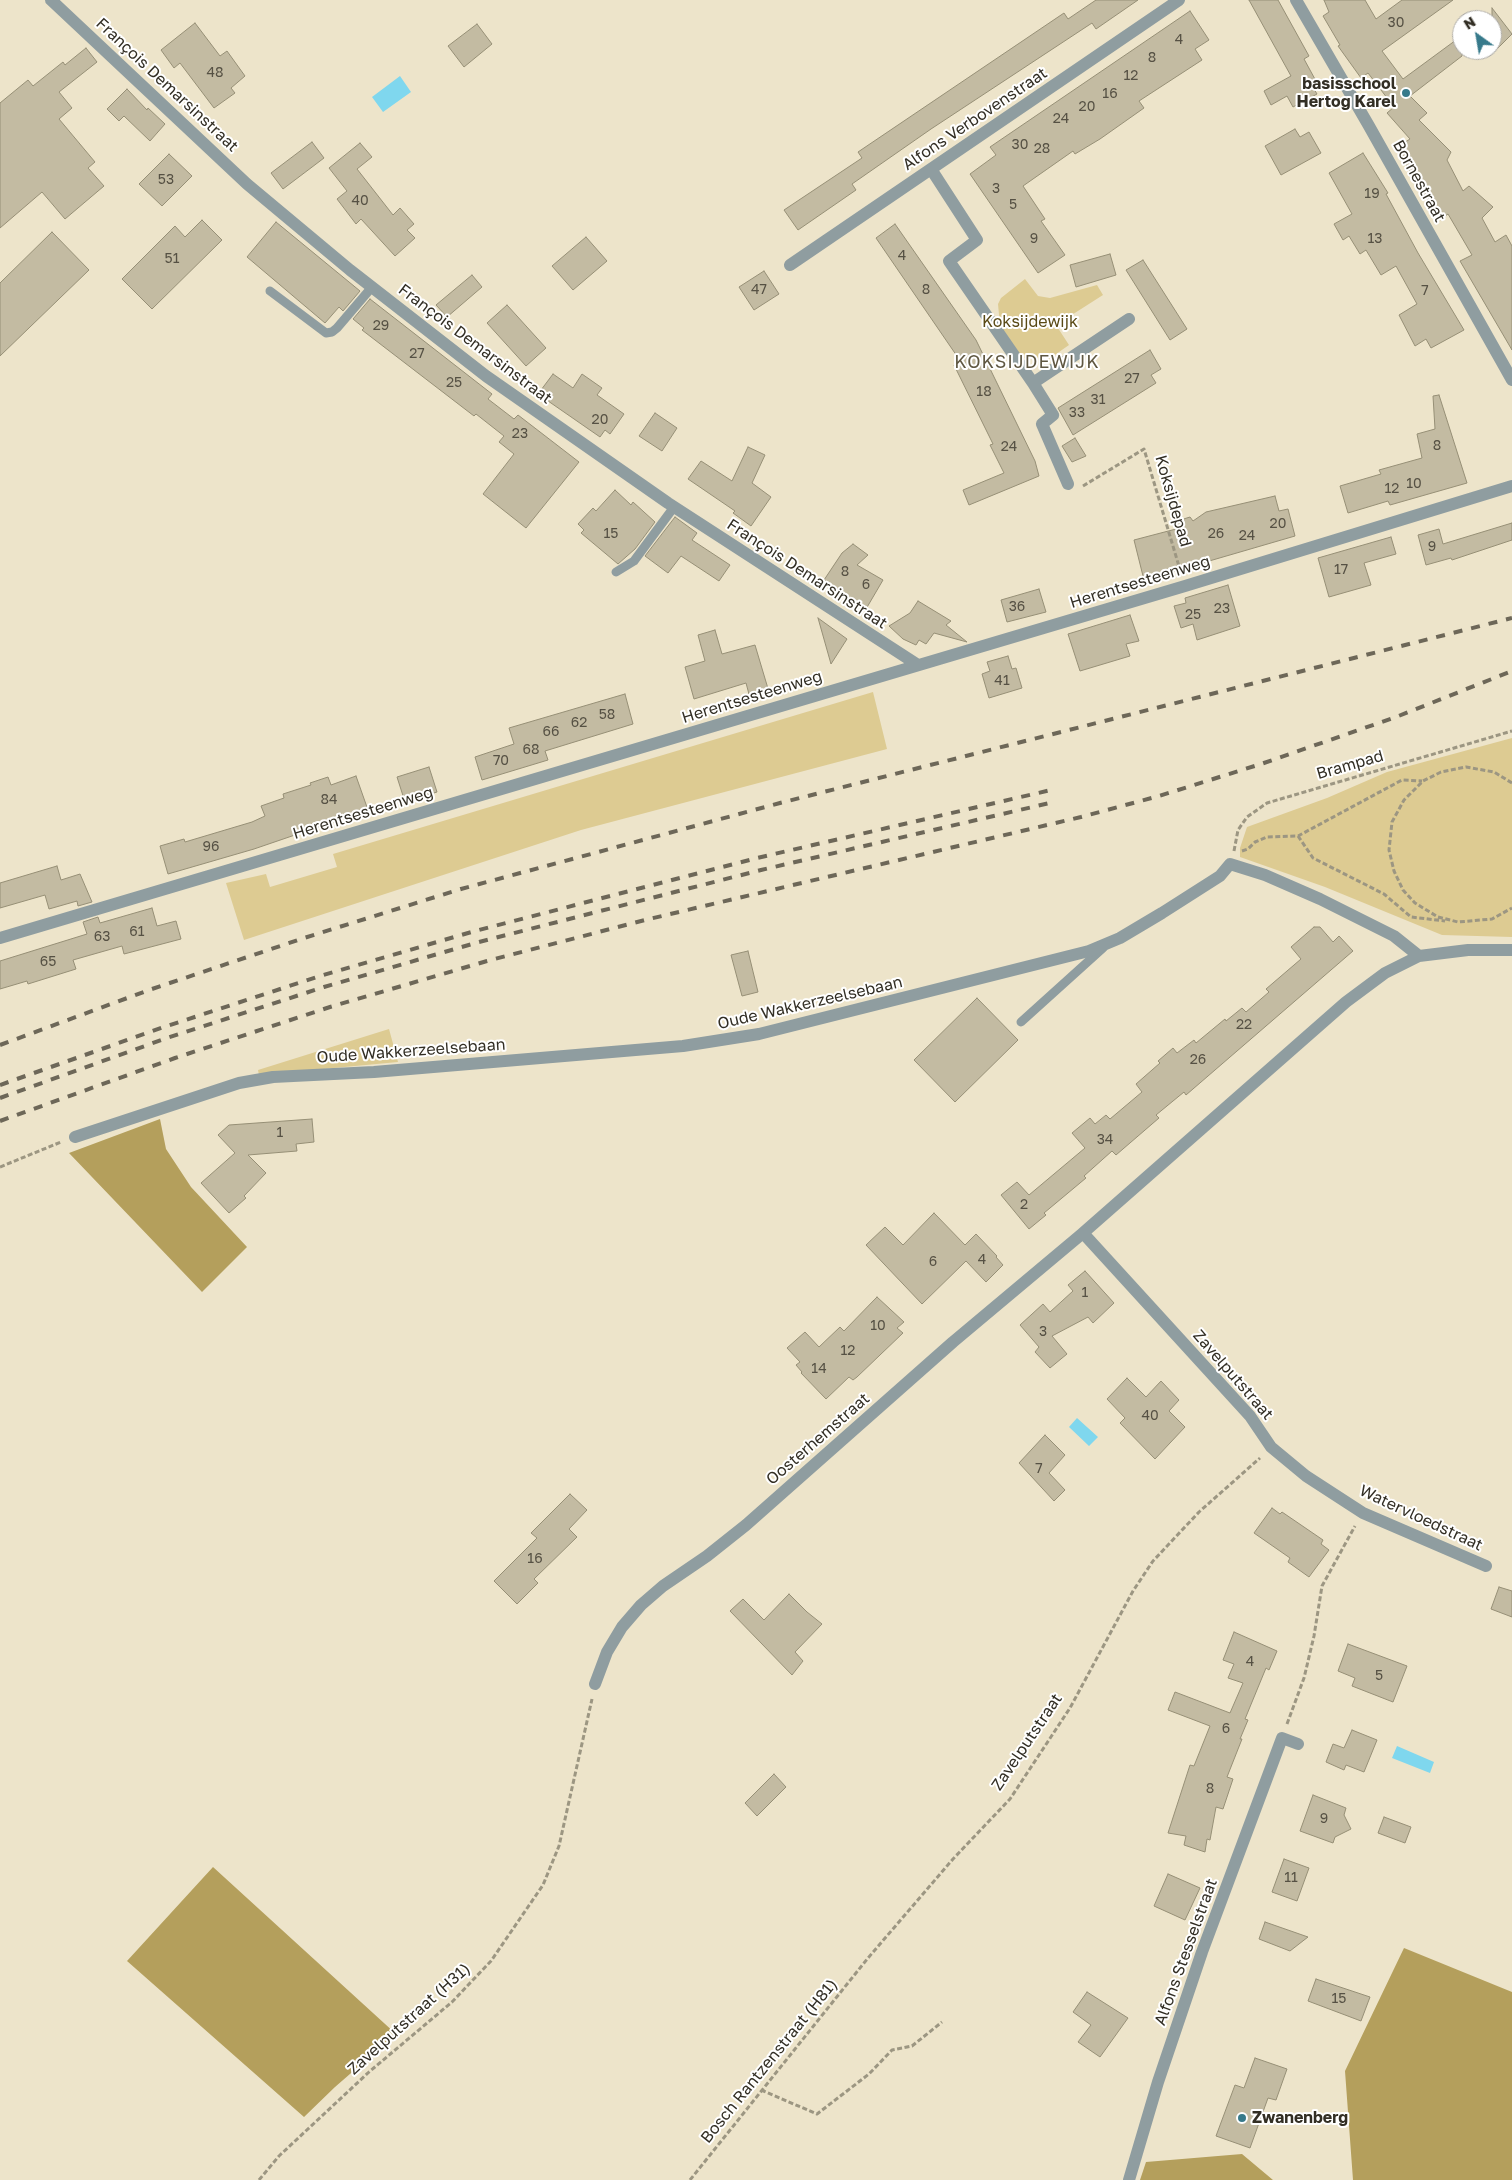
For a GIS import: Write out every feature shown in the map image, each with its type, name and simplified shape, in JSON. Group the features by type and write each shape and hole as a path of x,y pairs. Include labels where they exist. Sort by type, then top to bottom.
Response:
{"street":[{"name":"François Demarsinstraat","path":"51,0 247,184 372,287 486,376 674,507 918,665"},
{"name":"Alfons Verbovenstraat","path":"790,265 1179,0"},
{"name":"Bornestraat","path":"1296,0 1370,126 1512,380"},
{"path":"931,168 977,240 949,261 1053,415 1042,424 1068,484"},
{"path":"1033,383 1130,319"},
{"name":"Herentsesteenweg","path":"0,938 1185,586 1512,486"},
{"path":"1232,858 1394,936 1418,956"},
{"name":"Oude Wakkerzeelsebaan","path":"75,1137 239,1083 273,1077 374,1072 673,1046 758,1034 1089,951 1120,938 1220,876 1232,858"},
{"path":"1083,1233 1346,1002 1385,973 1418,956 1468,950 1512,950"},
{"name":"Zavelputstraat","path":"1083,1233 1250,1416 1271,1447"},
{"name":"Oosterhemstraat","path":"595,1684 612,1644 622,1627 641,1605 662,1586 707,1556 746,1525 953,1342 1065,1246 1083,1233"},
{"name":"Watervloedstraat","path":"1271,1447 1306,1476 1364,1513 1486,1566"},
{"path":"1282,1738 1298,1744"},
{"name":"Alfons Stesselstraat","path":"1129,2180 1158,2082 1199,1962 1282,1738"}],"lane":[{"path":"270,291 326,333 332,332 337,328 372,287"},
{"path":"616,572 634,561 674,507"},
{"path":"1022,1022 1108,943"}],"path":[{"name":"Koksijdepad","path":"1068,484 1082,486 1144,449 1185,586"},
{"name":"Brampad","path":"1232,858 1238,830 1247,817 1267,803 1512,731"},
{"path":"1458,922 1438,917 1415,903 1403,890 1394,871 1389,850 1392,822 1404,800 1423,781 1441,772 1466,767 1494,772 1512,783"},
{"path":"1232,858 1248,850 1255,842 1267,837 1298,836 1402,780 1423,781"},
{"path":"1298,836 1313,858 1384,894 1411,917 1458,922 1492,919 1512,908"},
{"path":"0,1167 75,1137"},
{"name":"Zavelputstraat","path":"868,1958 953,1859 1010,1799 1026,1778 1070,1708 1133,1591 1153,1561 1199,1512 1271,1447"},
{"path":"1282,1738 1304,1678 1314,1636 1322,1586 1346,1540 1364,1513"},
{"name":"Zavelputstraat (H31)","path":"259,2180 280,2156 369,2072 459,1995 492,1961 543,1885 559,1846 595,1684"},
{"name":"Bosch Rantzenstraat (H81)","path":"690,2180 868,1958"},
{"path":"762,2090 817,2114 869,2074 892,2050 912,2046 942,2022"}],"green space":[{"name":"Koksijdewijk","path":"1025,279 1038,296 1050,298 1097,285 1103,295 1056,325 1069,345 1039,366 1032,355 1023,359 1000,325 998,304 1001,298"},
{"path":"873,692 887,749 581,830 244,940 226,883 266,874 270,887 337,867 333,854"},
{"path":"1512,738 1512,937 1442,935 1325,887 1240,857 1240,848 1247,827 1327,798 1387,772"},
{"path":"389,1029 398,1062 259,1075 258,1070"}],"shaded area":[{"path":"160,1119 166,1149 191,1187 247,1247 202,1292 69,1153"},
{"path":"213,1867 396,2034 335,2087 304,2117 127,1961"},
{"path":"1404,1948 1512,1992 1512,2180 1353,2180 1345,2071"},
{"path":"1242,2154 1273,2180 1140,2180 1146,2162"}],"water":[{"path":"400,76 411,92 383,112 372,97"},
{"path":"1077,1418 1098,1437 1089,1446 1069,1427"},
{"path":"1397,1746 1434,1762 1430,1773 1392,1758"}],"building":[{"path":"1096,0 1138,0 1096,29 1092,23 931,129 852,184 856,190 798,230 784,210 862,158 858,152 1064,13 1068,19"},
{"path":"1249,0 1278,0 1309,56 1304,59 1316,81 1311,84 1317,94 1293,107 1287,96 1271,105 1264,91 1291,76"},
{"path":"1324,0 1365,0 1376,19 1402,0 1453,0 1382,51 1403,79 1452,43 1452,60 1457,60 1410,96 1427,113 1419,120 1451,152 1447,160 1463,191 1469,186 1493,207 1482,218 1495,242 1506,235 1512,246 1512,350 1460,261 1472,255 1448,214 1440,220 1396,148 1410,139 1387,113 1394,107 1368,73 1361,78 1338,46 1340,45 1323,16 1329,12"},
{"path":"1190,11 1209,40 1195,49 1202,60 1139,101 1144,108 1100,139 1075,154 1073,151 1023,186 1045,219 1041,221 1065,255 1038,273 970,174 996,155 990,147"},
{"path":"1502,21 1512,34 1502,44"},
{"path":"195,23 220,56 227,51 245,76 231,88 235,93 214,108 180,63 174,68 161,50"},
{"path":"477,24 492,44 464,67 448,46"},
{"path":"86,48 97,62 59,92 72,108 59,119 95,162 88,168 104,186 65,219 42,192 0,228 0,103 28,80 33,86 63,62 65,65"},
{"path":"127,89 147,110 148,108 165,124 150,141 124,116 119,121 107,109"},
{"path":"1295,129 1300,137 1309,132 1321,153 1281,175 1265,146"},
{"path":"312,142 324,158 283,189 271,173"},
{"path":"360,143 372,157 357,169 393,215 400,208 414,224 407,230 415,238 395,256 361,219 356,224 337,199 347,191 329,168"},
{"path":"1363,153 1388,193 1386,194 1418,253 1464,330 1431,348 1426,339 1415,346 1399,315 1417,304 1396,266 1381,275 1366,250 1360,254 1349,236 1343,240 1334,224 1352,214 1329,173"},
{"path":"169,154 192,176 162,206 139,184"},
{"path":"202,220 222,240 152,309 122,279 175,226 185,237"},
{"path":"276,222 360,291 343,311 339,307 325,323 247,257"},
{"path":"895,224 976,340 1035,461 1039,476 969,505 963,490 1004,473 990,445 993,444 954,365 961,362 876,238"},
{"path":"52,232 89,270 0,356 0,283"},
{"path":"586,237 607,261 573,290 552,266"},
{"path":"1110,254 1116,275 1076,287 1070,265"},
{"path":"1143,260 1187,329 1170,340 1126,270"},
{"path":"764,271 779,294 754,310 739,287"},
{"path":"472,275 482,287 447,317 436,305"},
{"path":"370,299 492,394 488,399 514,419 518,415 579,462 526,528 483,494 514,454 499,442 504,436 476,414 474,416 362,330 364,328 353,319"},
{"path":"507,305 546,348 526,366 487,323"},
{"path":"1150,350 1161,369 1151,375 1156,383 1073,435 1058,408"},
{"path":"553,374 573,388 582,374 602,388 597,395 624,414 610,434 605,430 600,437 538,394"},
{"path":"1439,395 1467,483 1390,505 1388,501 1348,513 1340,486 1381,474 1379,470 1422,458 1417,434 1435,429 1433,396"},
{"path":"655,413 677,428 662,451 639,436"},
{"path":"1075,438 1086,456 1072,462 1062,446"},
{"path":"748,447 765,455 752,483 771,497 751,526 733,513 735,511 688,479 701,461 732,481"},
{"path":"615,490 631,505 633,502 655,522 635,549 618,564 581,533 584,530 578,524 593,508 596,511"},
{"path":"1275,496 1279,511 1288,509 1295,536 1144,580 1134,540 1176,529 1174,522 1190,517 1193,521 1206,512"},
{"path":"675,517 697,533 692,540 730,565 719,581 681,556 668,573 645,556"},
{"path":"1512,523 1512,540 1452,560 1451,558 1426,565 1418,535 1439,529 1443,544"},
{"path":"1391,537 1396,554 1364,563 1371,585 1329,597 1318,558"},
{"path":"853,544 868,555 857,565 883,580 866,609 824,580 842,553"},
{"path":"1228,585 1240,626 1197,640 1193,624 1181,628 1174,606 1186,603 1185,598"},
{"path":"1039,589 1046,612 1007,622 1001,600"},
{"path":"918,601 951,621 946,625 967,642 934,633 926,644 919,640 916,645 903,639 889,626 910,613"},
{"path":"1130,615 1139,641 1126,644 1130,656 1080,671 1068,634"},
{"path":"818,618 847,639 831,664"},
{"path":"715,630 722,654 755,645 769,692 750,698 746,683 694,699 685,667 705,661 698,635"},
{"path":"1008,656 1012,669 1016,668 1022,688 989,698 982,674 990,671 987,662"},
{"path":"625,694 633,724 545,751 548,760 482,780 475,757 514,744 509,728"},
{"path":"429,767 437,792 405,802 397,777"},
{"path":"356,776 368,810 254,849 168,874 160,846 184,839 185,842 252,822 265,816 261,806 284,798 283,794 311,785 310,783 328,777 331,785"},
{"path":"57,866 61,880 80,874 92,902 78,906 77,901 49,909 45,895 0,908 0,883"},
{"path":"152,908 157,926 176,921 181,939 124,954 122,946 73,960 76,969 28,984 27,981 0,989 0,961 87,934 83,922 98,917 100,923"},
{"path":"1314,927 1320,927 1333,942 1339,936 1353,951 1186,1095 1184,1092 1156,1115 1159,1118 1116,1155 1112,1151 1084,1176 1086,1178 1044,1213 1046,1215 1029,1229 1001,1195 1017,1182 1029,1195 1085,1148 1072,1133 1090,1118 1095,1124 1106,1115 1110,1119 1142,1092 1136,1084 1160,1063 1158,1061 1173,1048 1177,1053 1194,1040 1196,1043 1225,1019 1226,1021 1242,1008 1246,1012 1269,992 1266,989 1301,959 1291,947"},
{"path":"748,951 758,992 742,996 731,955"},
{"path":"977,998 1018,1040 955,1102 914,1060"},
{"path":"312,1119 314,1142 296,1144 297,1151 248,1155 266,1173 244,1196 246,1198 229,1213 201,1183 235,1153 218,1135 229,1125"},
{"path":"934,1213 965,1245 976,1234 1003,1265 986,1282 966,1261 922,1304 866,1245 885,1227 903,1245"},
{"path":"1085,1271 1114,1303 1093,1323 1088,1317 1052,1336 1067,1354 1050,1368 1035,1352 1039,1347 1020,1325 1043,1304 1050,1312 1073,1291 1068,1285"},
{"path":"877,1297 904,1322 897,1328 903,1333 857,1377 853,1380 849,1377 826,1399 801,1373 796,1365 800,1362 787,1348 805,1332 819,1347 840,1327 844,1331"},
{"path":"1127,1378 1146,1397 1161,1381 1179,1400 1169,1411 1185,1427 1155,1459 1120,1423 1125,1418 1107,1399"},
{"path":"1045,1435 1065,1455 1049,1473 1065,1490 1054,1501 1019,1463"},
{"path":"570,1494 587,1510 569,1529 577,1537 534,1579 538,1583 517,1604 494,1581 537,1538 531,1533"},
{"path":"1272,1508 1280,1514 1282,1512 1323,1540 1321,1544 1329,1550 1309,1577 1288,1562 1290,1558 1254,1533"},
{"path":"1499,1587 1512,1591 1512,1617 1491,1609"},
{"path":"789,1594 822,1624 795,1652 803,1661 792,1675 730,1611 743,1599 764,1620"},
{"path":"1234,1632 1277,1651 1269,1670 1266,1668 1245,1719 1248,1720 1227,1777 1233,1779 1223,1809 1216,1807 1210,1840 1207,1839 1205,1852 1184,1845 1186,1836 1168,1833 1190,1765 1194,1766 1210,1726 1168,1710 1175,1692 1230,1713 1243,1683 1228,1678 1234,1664 1223,1660"},
{"path":"1348,1644 1407,1666 1393,1702 1352,1686 1355,1678 1338,1671"},
{"path":"1352,1730 1377,1740 1364,1772 1346,1765 1344,1770 1326,1762 1333,1744 1344,1748"},
{"path":"774,1774 786,1787 757,1816 745,1803"},
{"path":"1313,1795 1346,1808 1344,1815 1351,1829 1335,1837 1333,1843 1300,1831"},
{"path":"1384,1817 1411,1827 1405,1843 1378,1833"},
{"path":"1284,1859 1309,1868 1297,1901 1272,1892"},
{"path":"1168,1874 1200,1888 1185,1920 1154,1906"},
{"path":"1265,1922 1308,1937 1290,1951 1259,1939"},
{"path":"1316,1979 1370,1997 1361,2021 1308,2001"},
{"path":"1087,1992 1128,2018 1100,2057 1078,2042 1091,2025 1073,2012"},
{"name":"Zwanenberg","path":"1255,2058 1287,2069 1276,2100 1268,2098 1250,2148 1216,2136 1235,2085 1244,2088"}],"railway":[{"path":"0,1045 149,990 304,938 461,889 780,803 1512,618"},
{"path":"0,1121 175,1058 330,1007 487,961 645,920 1081,817 1159,796 1261,764 1396,717 1512,671"},
{"path":"0,1085 164,1027 320,976 475,931 757,858 1051,790"},
{"path":"0,1098 167,1038 324,987 479,942 761,870 1054,802"}],"place":[{"name":"basisschool Hertog Karel","path":"1406,93"},
{"name":"Zwanenberg","path":"1242,2118"}],"district":[{"name":"KOKSIJDEWIJK","path":"1027,362"}]}
